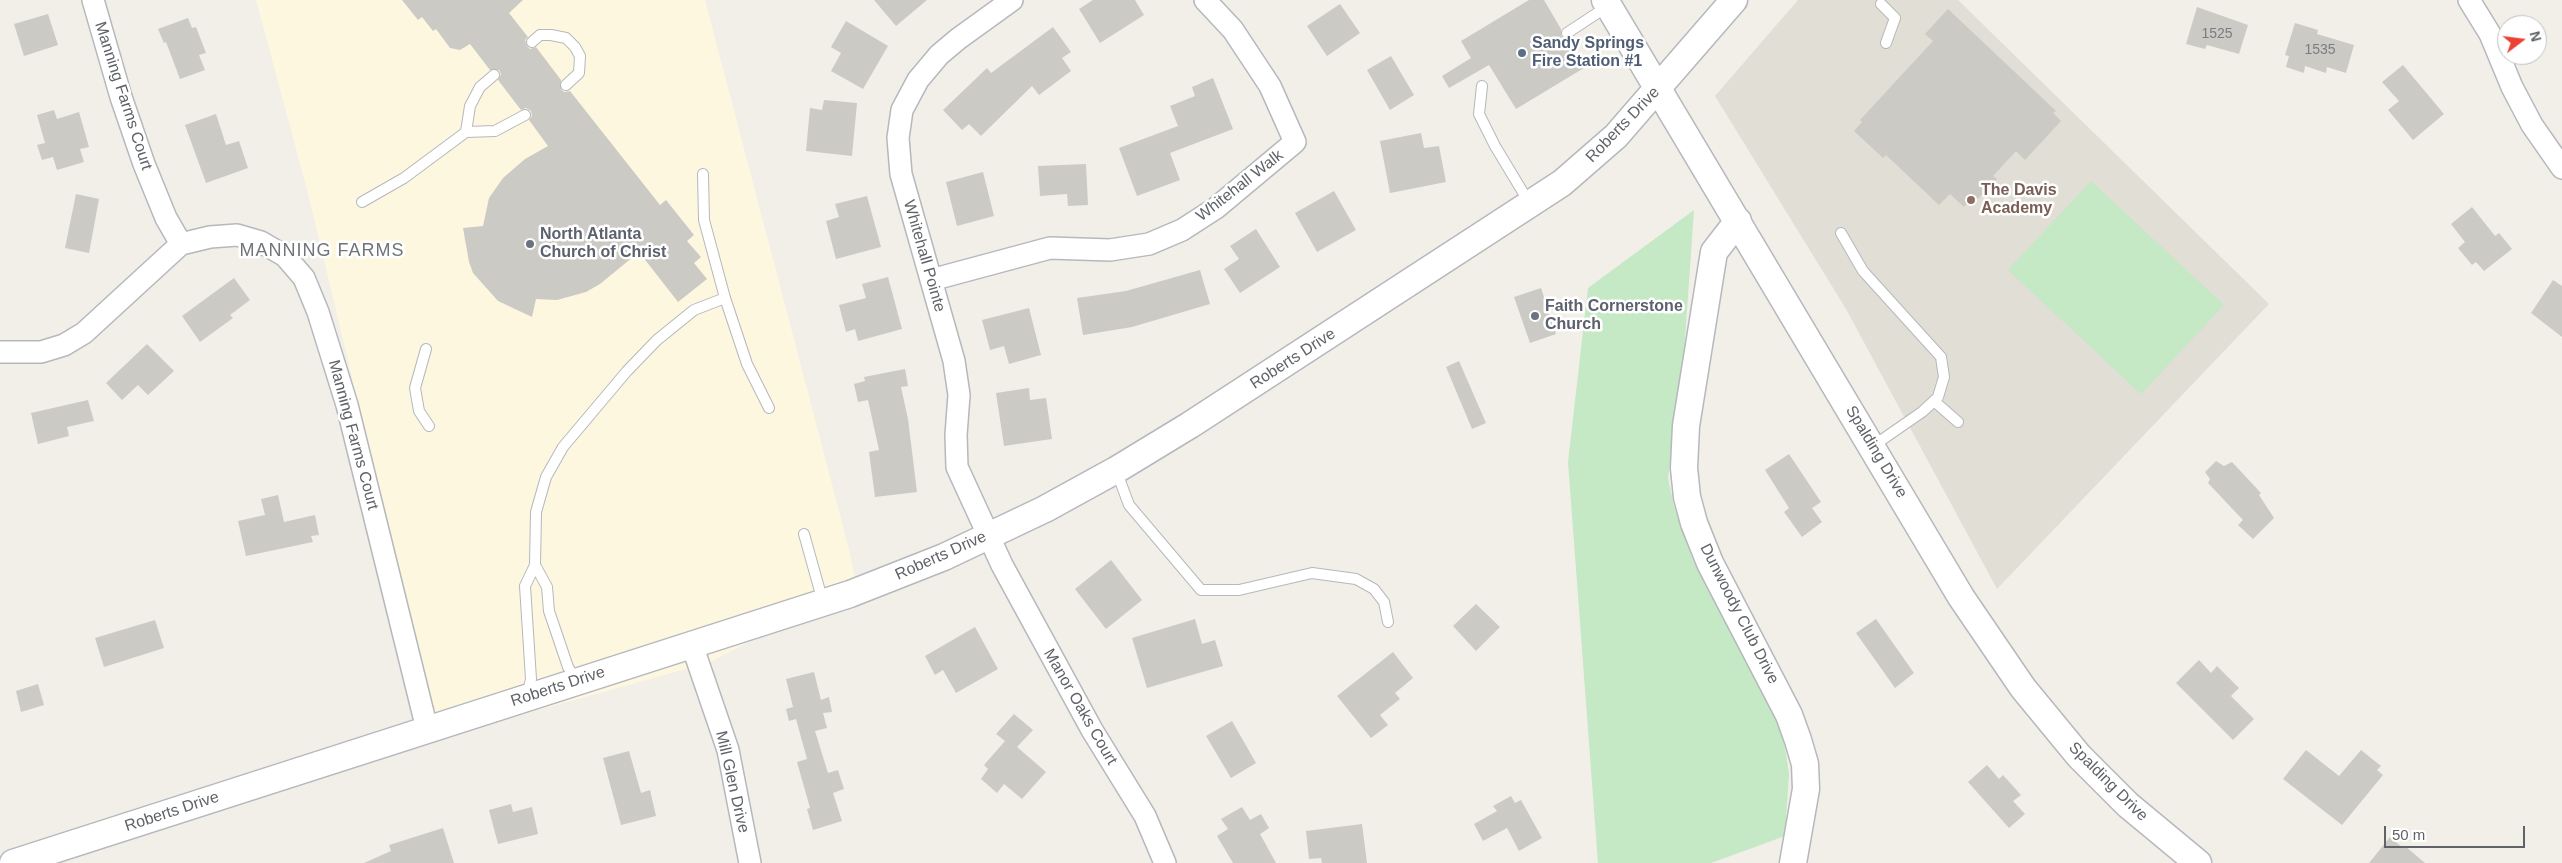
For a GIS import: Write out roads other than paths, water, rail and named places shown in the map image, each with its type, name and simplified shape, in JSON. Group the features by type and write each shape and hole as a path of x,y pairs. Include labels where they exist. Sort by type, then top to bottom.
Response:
{"street":[{"name":"Manning Farms Court","path":"93,0 120,97 144,164 166,218 181,244"},
{"name":"Whitehall Pointe","path":"991,544 957,467 956,435 959,395 954,361 901,174 898,138 902,110 918,80 939,55 1012,0"},
{"name":"Whitehall Walk","path":"932,280 1050,248 1110,250 1149,244 1182,230 1216,208 1295,142 1270,86 1233,30 1205,0"},
{"name":"Roberts Drive","path":"13,863 42,858 427,729 823,603 991,544 1045,509 1116,470 1352,321 1562,183 1591,158 1657,90 1734,0"},
{"path":"2468,0 2490,34 2512,87 2532,125 2562,168"},
{"name":"Spalding Drive","path":"1607,3 1657,90 1873,446 1961,597 2034,703 2079,756 2128,806 2198,863"},
{"name":"Dunwoody Club Drive","path":"1738,221 1714,252 1686,426 1684,468 1687,497 1694,523 1710,563 1790,715 1798,740 1804,764 1806,788 1793,863"},
{"name":"Manning Farms Court","path":"0,352 41,352 64,344 84,333 181,244 210,237 237,235 261,242 285,256 304,278 318,312 347,405 427,729"},
{"name":"Manor Oaks Court","path":"991,544 1092,730 1145,816 1165,863"},
{"name":"Mill Glen Drive","path":"692,645 728,750 750,863"}],"lane":[{"path":"1567,33 1607,3"},
{"path":"1881,4 1895,18 1886,43"},
{"path":"532,42 540,36 551,35 566,38 575,47 580,56 579,73 566,85"},
{"path":"466,132 470,106 480,87 494,75"},
{"path":"1482,86 1480,114 1495,146 1530,204"},
{"path":"362,202 404,178 466,132 496,132 525,115"},
{"path":"703,174 704,220 725,298 747,364 768,408"},
{"path":"1841,233 1864,271 1941,357 1944,377 1938,397 1922,412 1873,446"},
{"path":"526,697 531,679 525,586 535,565 536,512 546,477 563,447 657,340 694,310 725,298"},
{"path":"426,349 414,388 419,410 429,426"},
{"path":"1934,402 1958,422"},
{"path":"1116,470 1129,505 1201,590 1239,590 1312,573 1356,579 1374,589 1384,602 1388,622"},
{"path":"804,534 823,603"},
{"path":"535,565 547,587 549,611 568,667 576,682"}],"place":[{"name":"Sandy Springs Fire Station #1","path":"1522,53"},
{"name":"The Davis Academy","path":"1971,200"},
{"name":"North Atlanta Church of Christ","path":"530,244"},
{"name":"Faith Cornerstone Church","path":"1535,316"}],"district":[{"name":"MANNING FARMS","path":"322,251"}]}
